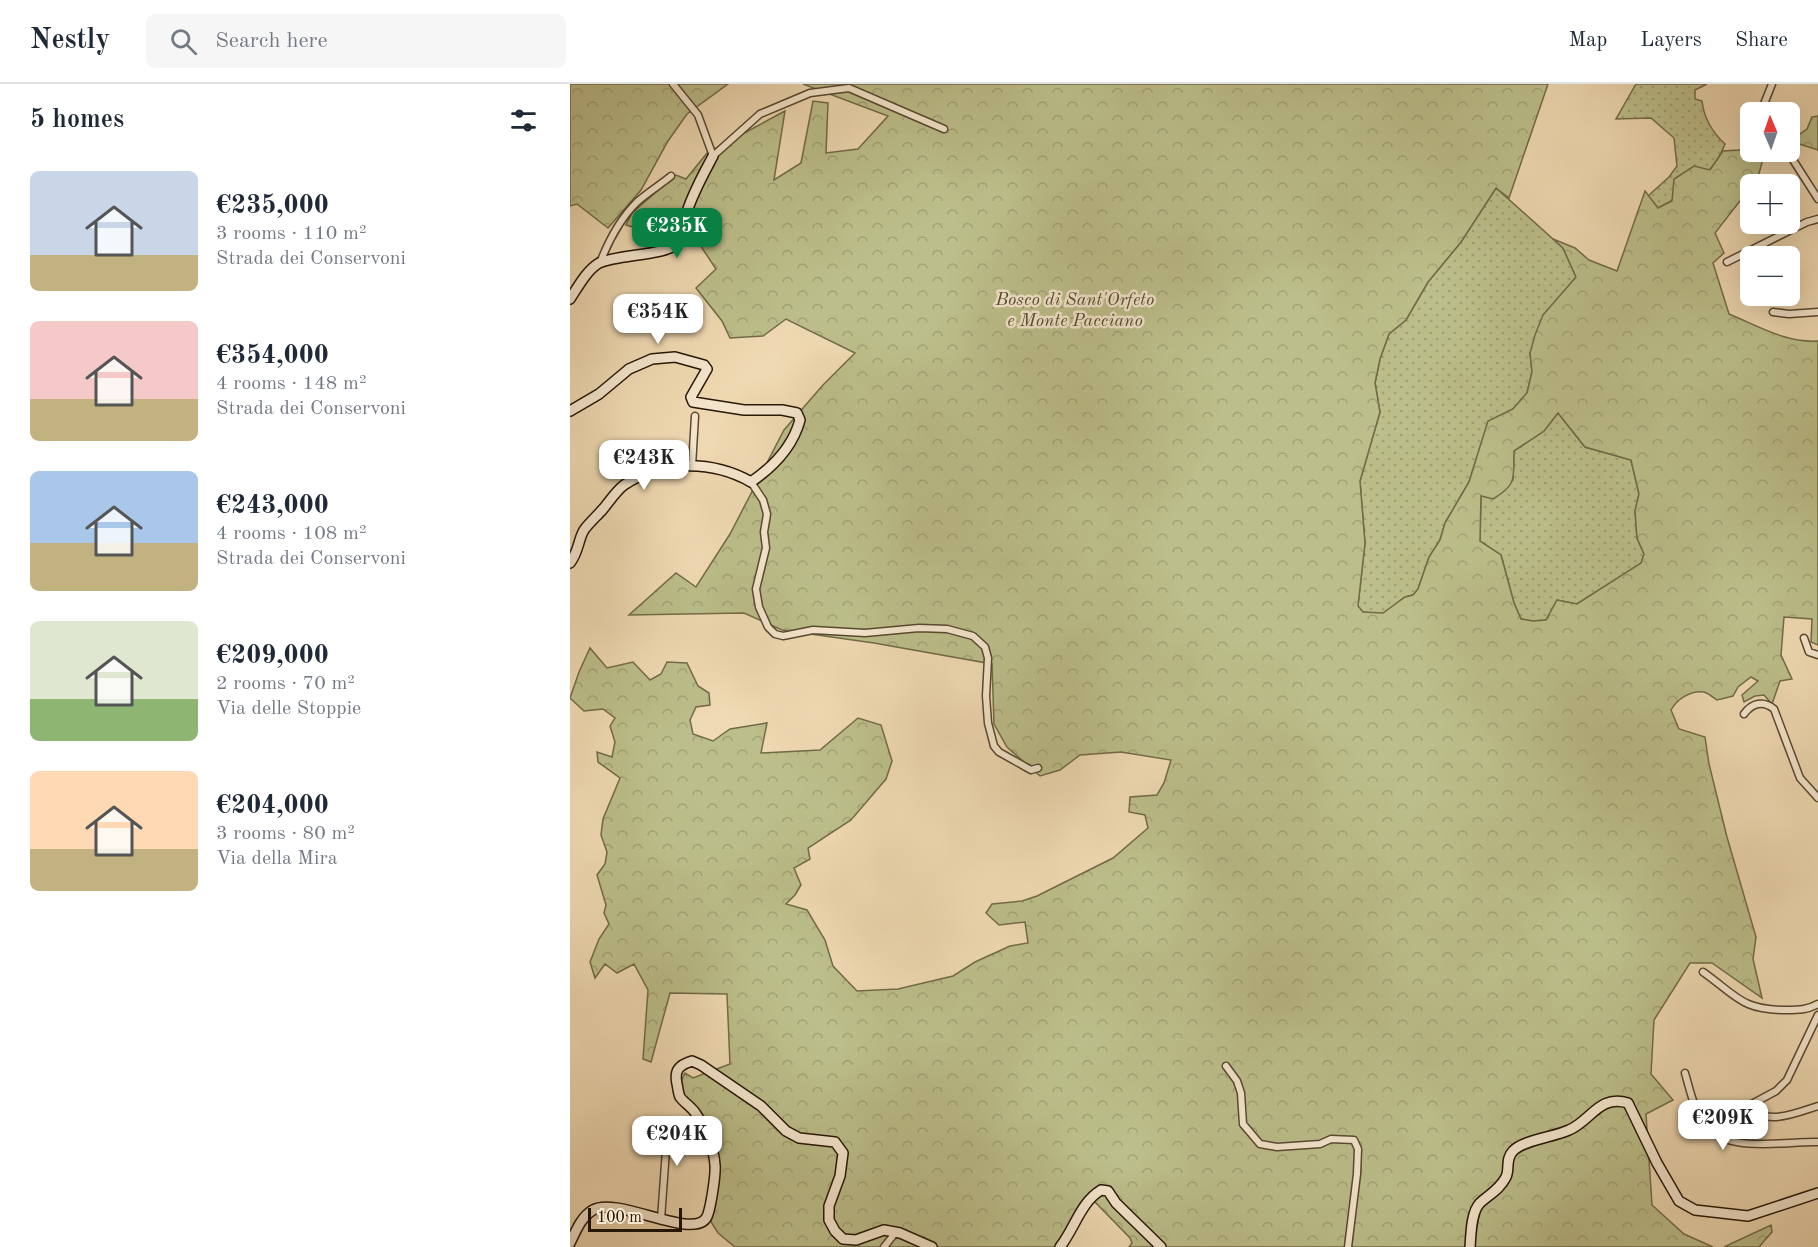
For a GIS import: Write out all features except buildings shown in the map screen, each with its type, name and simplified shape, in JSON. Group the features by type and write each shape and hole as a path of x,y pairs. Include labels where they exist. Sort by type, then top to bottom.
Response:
{"street":[{"path":"673,84 698,115 713,156"},
{"path":"1765,102 1772,84"},
{"path":"570,299 587,273 600,263 678,244 682,238 691,197 713,156 760,114 810,93 849,88 944,129"},
{"path":"1794,162 1818,199"},
{"path":"600,263 605,250 627,214 639,201 671,176"},
{"path":"1727,262 1807,222 1818,219"},
{"path":"1773,312 1789,314 1818,312"},
{"path":"570,411 598,394 629,369 652,359 675,357 704,365 707,369 706,373 691,396 693,402 744,411 782,410 797,413 800,420 796,436 783,453 751,482"},
{"path":"692,466 694,416"},
{"path":"570,563 577,554 583,531 623,486 651,472 676,465 734,473 751,482 763,500 766,514 764,532 766,548 756,588 759,608 768,627 775,634 783,636 815,630 865,633 919,628 946,630 973,636 985,647 988,658 988,723 994,746 999,752 1031,770 1038,768"},
{"path":"1804,638 1809,652 1818,655"},
{"path":"1744,714 1751,705 1761,703 1774,709 1800,778 1818,798"},
{"path":"1703,972 1740,1001 1752,1007 1772,1010 1808,1010 1818,1004"},
{"path":"1818,1015 1787,1080 1776,1091 1750,1106 1762,1117 1793,1114 1818,1106"},
{"path":"570,1243 582,1219 594,1209 609,1207 630,1209 689,1226 700,1224 708,1217 715,1165 707,1136 696,1113 680,1096 675,1078 676,1071 681,1065 692,1061 761,1106 786,1131 799,1138 835,1142 843,1153 840,1176 829,1206 829,1220 843,1239 856,1240 884,1230 896,1232 932,1247"},
{"path":"1226,1066 1237,1081 1241,1093 1243,1124 1260,1144 1277,1147 1320,1144 1331,1139 1354,1140 1358,1149 1357,1174 1348,1247"},
{"path":"1685,1073 1699,1116 1707,1129 1721,1138 1740,1144 1818,1142"},
{"path":"1470,1247 1474,1218 1479,1204 1493,1194 1507,1176 1508,1161 1513,1150 1570,1130 1600,1106 1617,1100 1628,1103 1657,1163 1679,1201 1695,1209 1748,1216 1818,1193"},
{"path":"648,1149 666,1150 661,1219"},
{"path":"1060,1247 1069,1236 1090,1197 1101,1190 1108,1191 1116,1203 1161,1247"},
{"path":"884,1247 896,1232"}],"green space":[{"path":"570,84 728,84 687,114 668,141 641,190 608,228 577,204 570,206"},
{"name":"Bosco di Sant'Orfeto e Monte Pacciano","path":"803,84 1548,84 1509,198 1496,188 1461,242 1428,282 1406,320 1389,334 1380,359 1375,383 1380,412 1360,481 1365,543 1358,606 1363,612 1383,613 1405,597 1413,595 1418,589 1429,557 1440,540 1445,523 1469,482 1488,421 1513,409 1527,393 1532,372 1530,353 1543,315 1576,277 1563,248 1553,239 1575,248 1589,260 1617,271 1645,191 1658,208 1672,201 1674,179 1694,166 1710,170 1723,151 1740,150 1740,162 1762,162 1759,174 1740,174 1740,201 1715,233 1724,253 1713,263 1729,314 1783,336 1818,341 1818,645 1811,642 1812,619 1784,617 1781,655 1792,679 1780,681 1772,704 1764,695 1755,696 1744,702 1742,695 1758,681 1751,677 1738,687 1733,696 1717,700 1704,692 1694,692 1681,699 1671,710 1679,729 1705,737 1709,764 1727,837 1756,937 1753,959 1762,998 1712,963 1690,963 1654,1020 1651,1074 1673,1100 1646,1114 1652,1205 1684,1234 1713,1247 1129,1247 1132,1243 1130,1238 1094,1201 1061,1247 735,1247 718,1233 708,1217 715,1165 707,1136 680,1096 680,1084 685,1073 693,1078 730,1064 727,994 670,993 651,1062 643,1059 648,990 634,964 617,973 605,964 595,978 590,962 599,939 609,924 604,913 606,905 597,875 605,864 607,852 601,835 603,819 620,778 598,762 597,752 612,757 615,742 610,726 615,718 603,709 584,711 570,698 590,648 607,668 633,662 650,680 661,674 667,662 687,663 698,686 709,693 710,705 696,707 690,720 693,734 713,741 730,729 767,723 761,753 820,750 858,718 881,725 892,761 886,779 851,820 808,848 810,859 794,868 801,885 786,904 807,910 825,940 833,966 857,991 898,989 953,976 975,962 1010,946 1028,943 1025,922 999,925 986,913 992,904 1022,901 1037,896 1113,858 1148,828 1145,815 1129,812 1130,797 1157,795 1164,783 1171,760 1121,752 1080,755 1060,770 1040,776 1007,747 994,724 992,664 874,643 782,630 744,613 629,615 676,573 696,587 730,534 784,430 823,385 855,353 786,319 763,336 730,338 722,321 696,288 716,269 690,230 677,216 660,219 654,233 626,225 632,213 676,175 686,179 707,153 785,111 774,180 801,163 813,101 828,103 826,153 858,149 888,116","holes":["1558,413 1585,447 1631,460 1639,494 1635,511 1637,538 1644,554 1641,563 1577,604 1557,600 1546,620 1521,619 1514,603 1501,555 1480,541 1481,496 1493,499 1507,489 1514,474 1514,451 1544,431"]},
{"path":"1636,84 1707,84 1695,90 1695,99 1702,101 1709,125 1725,144 1714,164 1698,182 1658,208 1648,196 1669,177 1677,166 1674,138 1651,118 1616,119"},
{"path":"1818,116 1818,150 1800,144 1800,134 1807,129 1812,117"},
{"path":"1496,188 1563,248 1576,277 1563,293 1530,353 1532,372 1527,393 1513,409 1488,422 1469,482 1445,523 1440,540 1429,557 1418,589 1413,595 1405,597 1383,614 1362,612 1358,606 1365,543 1360,481 1380,412 1375,383 1380,359 1389,334 1406,320 1428,282 1461,242"},
{"path":"1558,413 1585,447 1631,460 1639,494 1635,511 1637,538 1644,554 1641,564 1577,604 1557,600 1546,620 1533,621 1521,619 1514,603 1501,555 1480,541 1481,495 1513,480 1514,451 1544,431"},
{"path":"1771,1225 1772,1232 1759,1247 1724,1247"}]}
